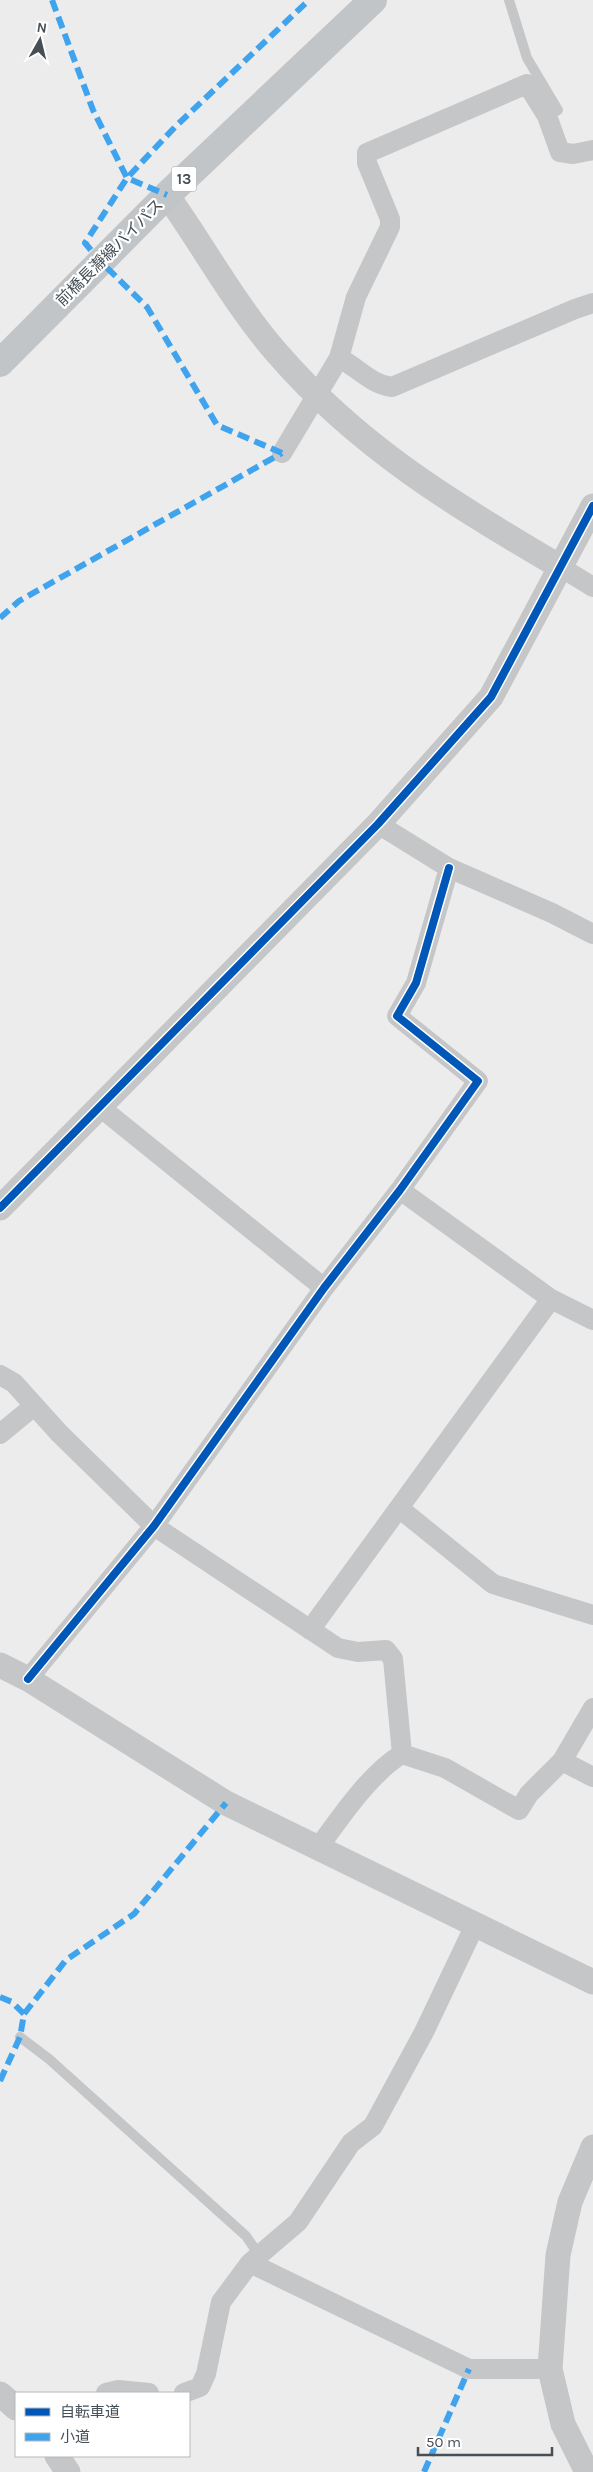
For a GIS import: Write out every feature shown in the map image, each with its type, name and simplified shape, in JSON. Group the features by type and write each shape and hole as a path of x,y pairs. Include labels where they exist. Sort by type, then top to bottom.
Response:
{"main road":[{"name":"前橋長瀞線バイパス","path":"0,363 167,195 373,0"}],"street":[{"path":"282,453 339,358 356,297 390,227 390,219 368,164 367,153 527,84 547,116 560,152 573,154 593,150"},
{"path":"167,195 276,352 316,396 397,465 593,588"},
{"path":"339,358 352,364 377,385 392,387 575,309 593,304"},
{"path":"0,1208 378,824 491,697 562,568 593,506"},
{"path":"378,824 448,868 552,913 593,934"},
{"path":"28,1679 154,1526 324,1288 400,1190 478,1081 397,1016 416,983 448,868"},
{"path":"100,1107 324,1288"},
{"path":"400,1190 551,1299 593,1320"},
{"path":"310,1630 551,1299"},
{"path":"0,1375 14,1383 59,1433 154,1526 338,1648 358,1652 386,1650 393,1659 402,1754"},
{"path":"0,1434 34,1406"},
{"path":"399,1508 493,1584 593,1615"},
{"path":"0,1665 28,1679 226,1803 593,1982"},
{"path":"318,1848 356,1798 392,1760 402,1754 445,1768 519,1810 529,1794 562,1761 593,1708"},
{"path":"562,1761 593,1777"},
{"path":"187,2392 200,2387 206,2374 222,2302 254,2259 298,2222 351,2143 372,2126 424,2032 475,1926"},
{"path":"587,2472 562,2424 550,2369 558,2255 570,2202 593,2147"},
{"path":"254,2259 469,2369 550,2369"},
{"path":"110,2392 118,2390 139,2392"},
{"path":"0,2394 15,2407"},
{"path":"58,2457 68,2472"}],"lane":[{"path":"509,0 527,58 558,110 547,116"},
{"path":"20,2038 49,2059 246,2236 254,2259"}],"marked path":[{"path":"52,0 93,110 127,178 167,195"},
{"path":"282,453 217,425 147,307 100,261 85,243 127,178 175,127 309,0"},
{"path":"0,618 19,601 282,453"},
{"path":"0,2081 20,2037 24,2014 66,1960 134,1914 226,1803"},
{"path":"0,1997 12,2002 24,2014"},
{"path":"424,2472 469,2369"}],"cycle path":[{"path":"0,1208 378,824 491,697 593,506"},
{"path":"28,1679 154,1526 324,1288 400,1190 478,1081 397,1016 416,983 449,868"}]}
